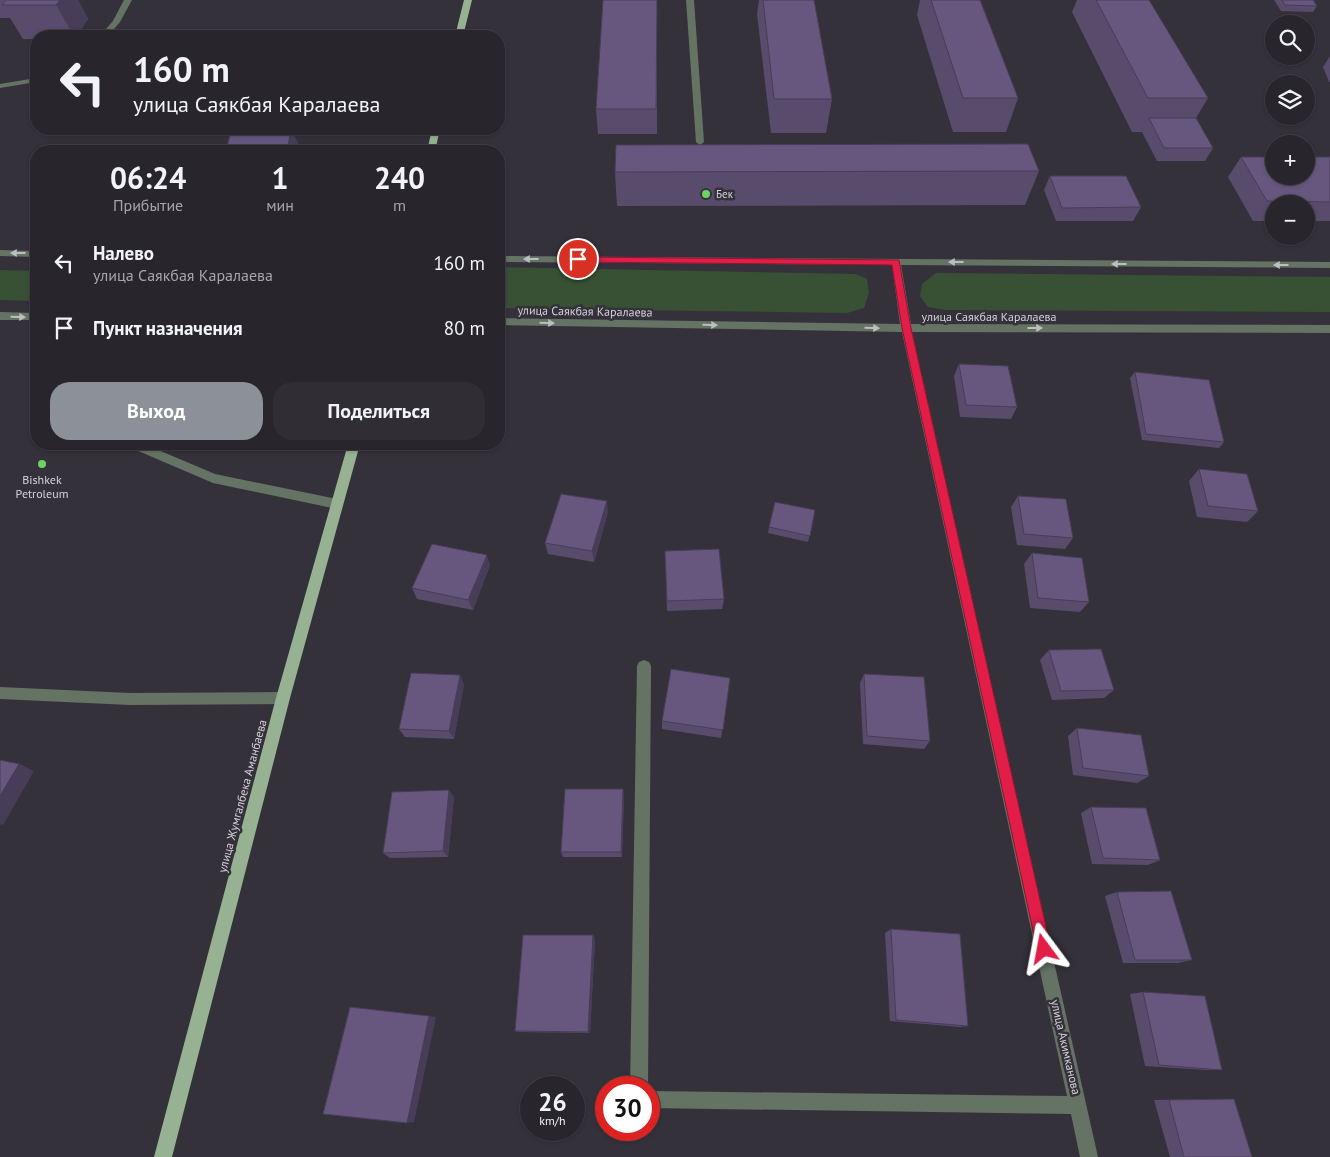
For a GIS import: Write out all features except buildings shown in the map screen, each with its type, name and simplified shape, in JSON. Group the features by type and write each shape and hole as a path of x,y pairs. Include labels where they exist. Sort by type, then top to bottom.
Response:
{"main road":[{"path":"460,30 468,0"},
{"name":"улица Жумгалбека Аманбаева","path":"163,1157 283,698 352,450"}],"street":[{"path":"109,30 116,22 128,0"},
{"path":"690,0 700,142"},
{"path":"0,86 30,81"},
{"path":"0,253 30,254"},
{"path":"505,259 1330,265"},
{"name":"улица Акимканова","path":"896,262 906,328 1089,1157"},
{"path":"0,316 30,317"},
{"name":"улица Саякбая Каралаева","path":"505,322 906,328 1330,329"},
{"path":"147,450 213,478 337,504"},
{"path":"639,1076 644,666"},
{"path":"0,693 130,699 283,698"},
{"path":"660,1100 1078,1104"}],"green space":[{"path":"505,267 856,274 867,279 869,293 864,308 847,313 505,308"},
{"path":"0,270 30,271 30,301 0,300"},
{"path":"936,273 1330,277 1330,312 946,310 928,307 920,296 922,284"}],"place":[{"name":"Бек","path":"706,194"},
{"name":"Bishkek Petroleum","path":"42,464"}],"route":[{"path":"578,259 896,262 906,328 1044,949"}]}
